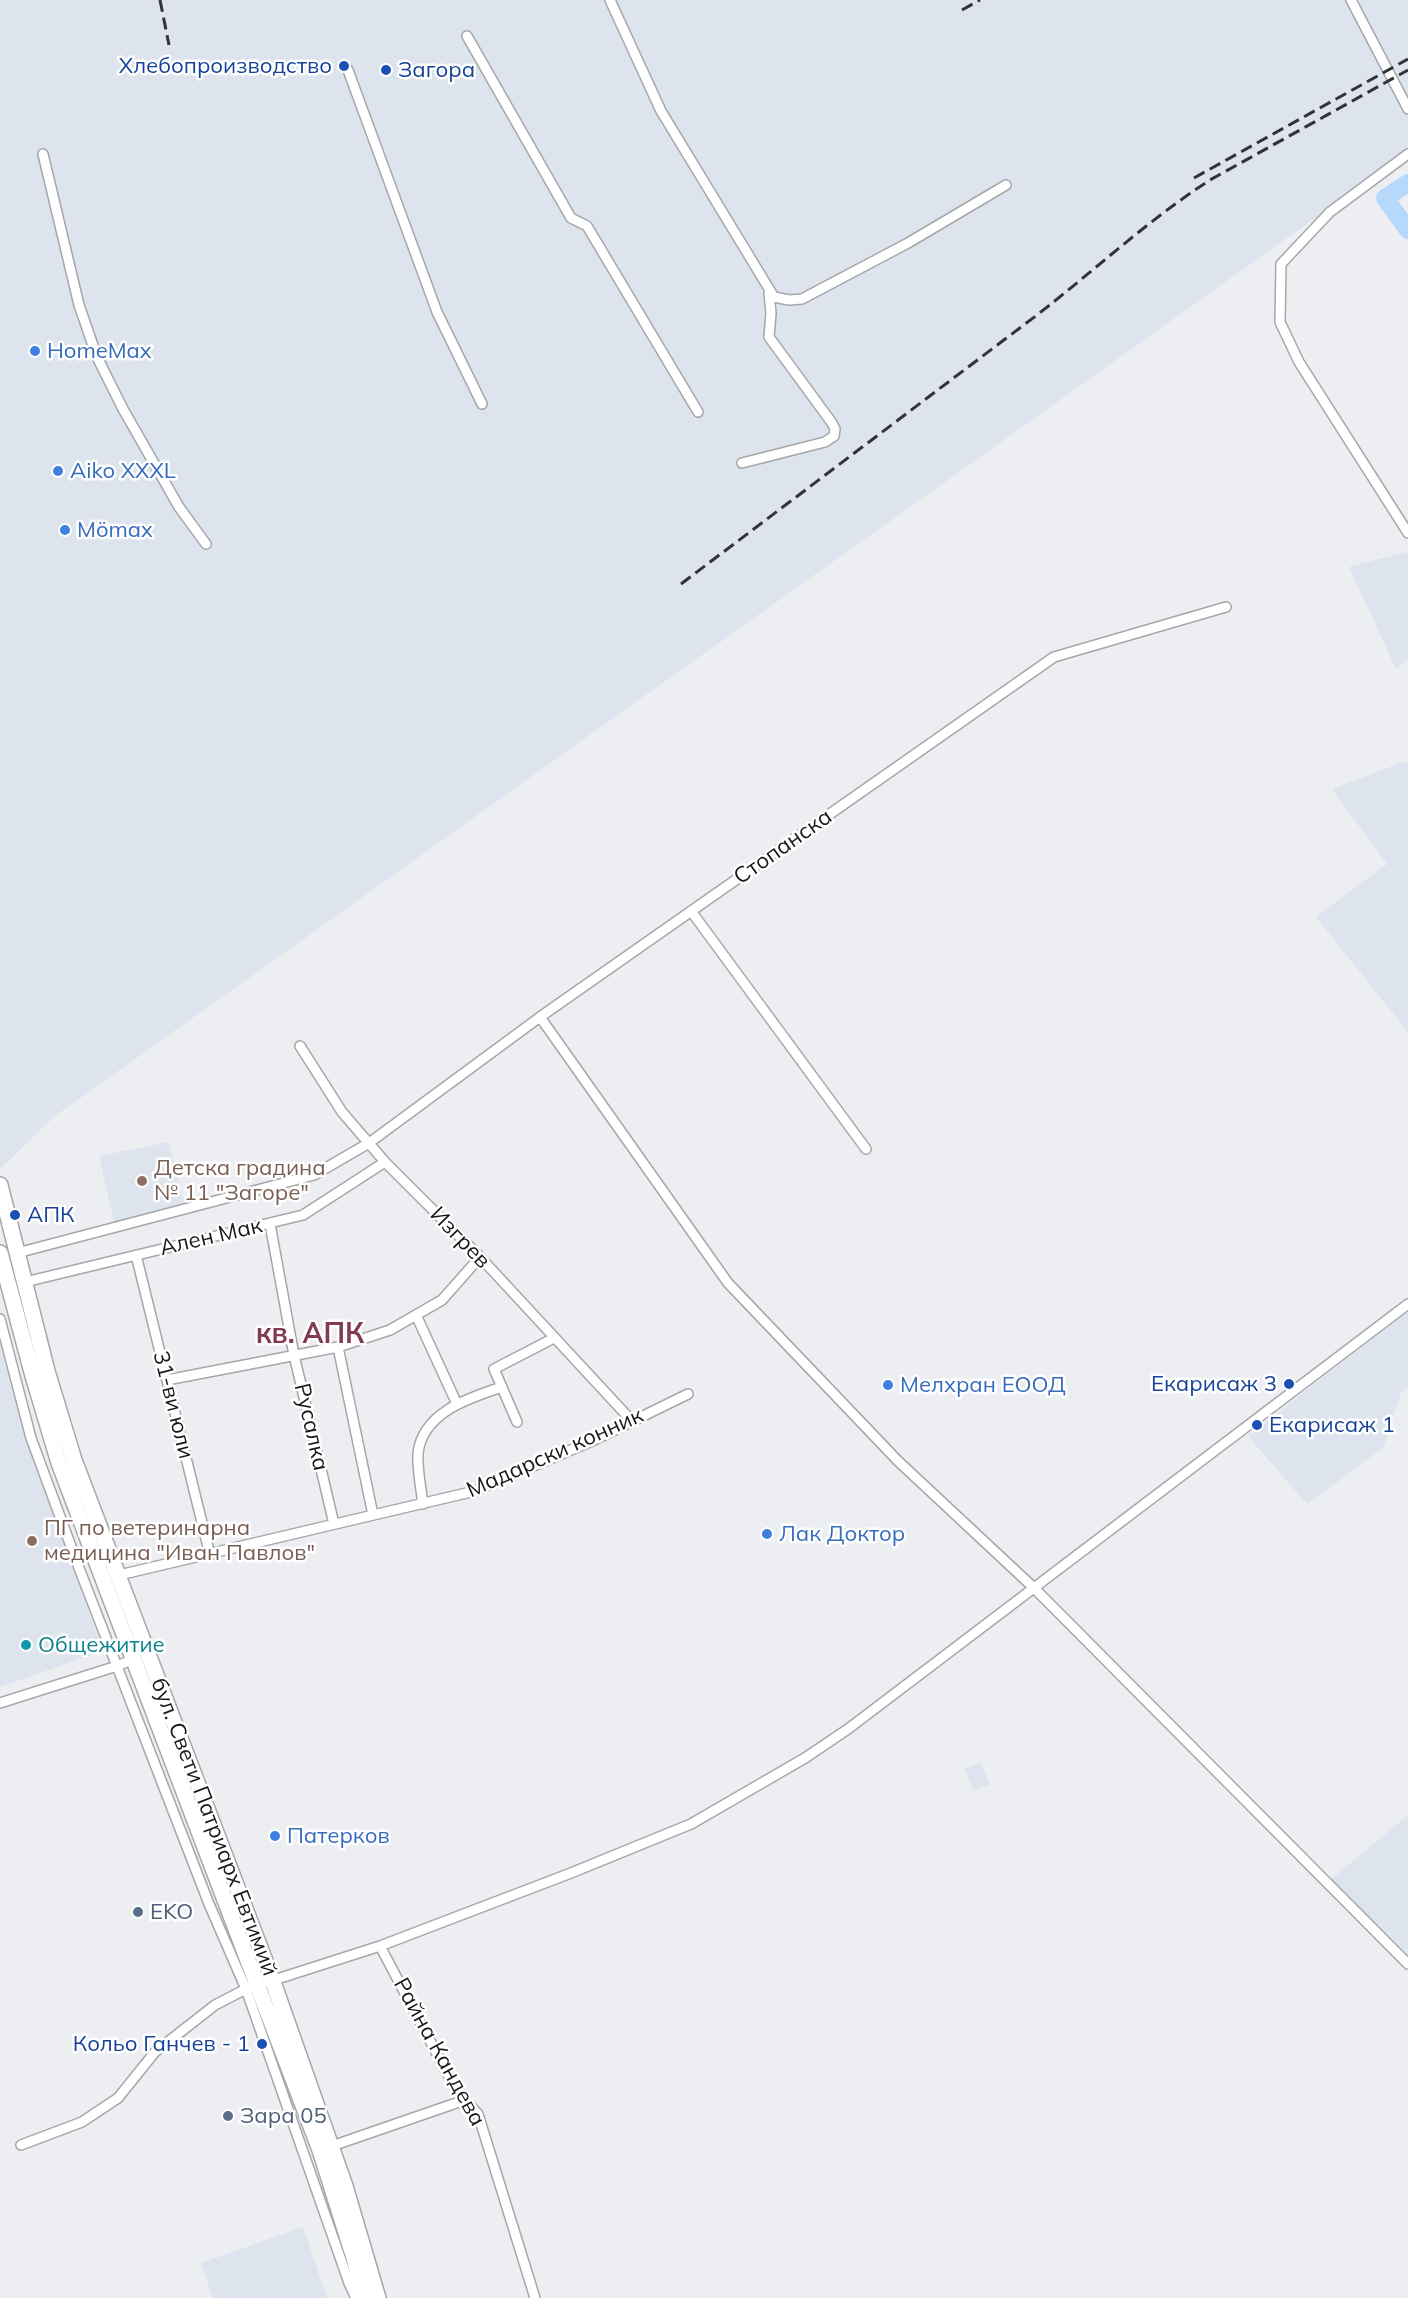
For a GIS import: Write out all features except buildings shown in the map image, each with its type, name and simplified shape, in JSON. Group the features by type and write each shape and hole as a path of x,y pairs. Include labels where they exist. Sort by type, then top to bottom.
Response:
{"main road":[{"name":"бул. Свети Патриарх Евтимий","path":"0,1185 47,1371 134,1659 252,1988 320,2150 354,2258 364,2298"},
{"name":"бул. Свети Патриарх Евтимий","path":"0,1253 59,1463 111,1577 273,1982 332,2146 378,2298"}],"street":[{"path":"610,0 661,111 774,297 802,299 908,243 1006,185"},
{"path":"1351,0 1408,109"},
{"path":"467,36 571,218 587,226 698,412"},
{"path":"348,70 437,312 482,404"},
{"path":"43,154 79,305 97,357 123,409 179,507 206,544"},
{"path":"1408,154 1330,212 1281,264 1280,322 1299,362 1408,533"},
{"path":"742,463 825,442 834,436 835,429 769,337 771,313 768,290"},
{"name":"Стопанска","path":"17,1253 314,1175 369,1143 540,1017 1054,657 1226,607"},
{"path":"691,911 866,1149"},
{"path":"540,1017 728,1283 898,1461 1034,1588 1280,1838 1408,1964"},
{"name":"Изгрев","path":"300,1046 342,1112 385,1162 480,1257 631,1420"},
{"name":"Ален Мак","path":"24,1282 303,1215 385,1162"},
{"name":"Русалка","path":"270,1224 294,1354 334,1524"},
{"name":"31-ви юли","path":"136,1255 210,1555"},
{"path":"167,1380 338,1347 390,1330 442,1300 480,1257"},
{"path":"21,2145 82,2122 118,2098 155,2052 215,2005 252,1988 380,1946 572,1873 691,1824 814,1753 1408,1304"},
{"path":"416,1315 457,1404"},
{"path":"0,1319 32,1438 209,1904 252,1988 349,2283 356,2298"},
{"path":"517,1422 494,1369 554,1338"},
{"path":"338,1347 373,1515"},
{"path":"423,1504 418,1453 423,1436 432,1423 457,1404 502,1388"},
{"name":"Мадарски конник","path":"111,1577 475,1491 592,1440 688,1394"},
{"path":"0,1703 134,1659"},
{"name":"Райна Кандева","path":"380,1946 447,2073 465,2100 478,2114 534,2298"},
{"path":"332,2146 465,2100"}],"shaded area":[{"path":"0,0 1408,0 1408,152 55,1116 0,1169"},
{"path":"1406,552 1408,555 1408,659 1396,669 1349,567"},
{"path":"1406,761 1408,764 1408,1032 1316,917 1387,864 1332,789"},
{"name":"Детска градина № 11 \"Загоре\"","path":"169,1142 184,1205 114,1222 99,1156"},
{"path":"1408,1311 1408,1387 1401,1393 1383,1448 1307,1504 1248,1436"},
{"name":"ПГ по ветеринарна медицина \"Иван Павлов\"","path":"0,1345 23,1431 103,1651 0,1687"},
{"path":"980,1762 990,1784 974,1791 965,1769"},
{"path":"1408,1815 1408,1959 1330,1880"},
{"path":"303,2227 327,2298 213,2298 201,2263"}],"waterway":[{"path":"1408,183 1385,198 1408,230"}],"railway":[{"path":"160,0 169,45"},
{"path":"962,10 980,0"},
{"path":"1194,178 1408,59"},
{"path":"681,584 1037,315 1187,195 1408,70"}],"place":[{"name":"Хлебопроизводство","path":"344,66"},
{"name":"Загора","path":"386,70"},
{"name":"HomeMax","path":"35,351"},
{"name":"Aiko XXXL","path":"58,471"},
{"name":"Mömax","path":"65,530"},
{"name":"Детска градина № 11 \"Загоре\"","path":"142,1181"},
{"name":"АПК","path":"15,1215"},
{"name":"Екарисаж 3","path":"1289,1384"},
{"name":"Мелхран ЕООД","path":"888,1385"},
{"name":"Екарисаж 1","path":"1257,1425"},
{"name":"Лак Доктор","path":"767,1534"},
{"name":"ПГ по ветеринарна медицина \"Иван Павлов\"","path":"32,1541"},
{"name":"Общежитие","path":"26,1645"},
{"name":"Патерков","path":"275,1836"},
{"name":"EKO","path":"138,1912"},
{"name":"Кольо Ганчев - 1","path":"262,2044"},
{"name":"Зара 05","path":"228,2116"}],"district":[{"name":"кв. АПК","path":"310,1335"}]}
